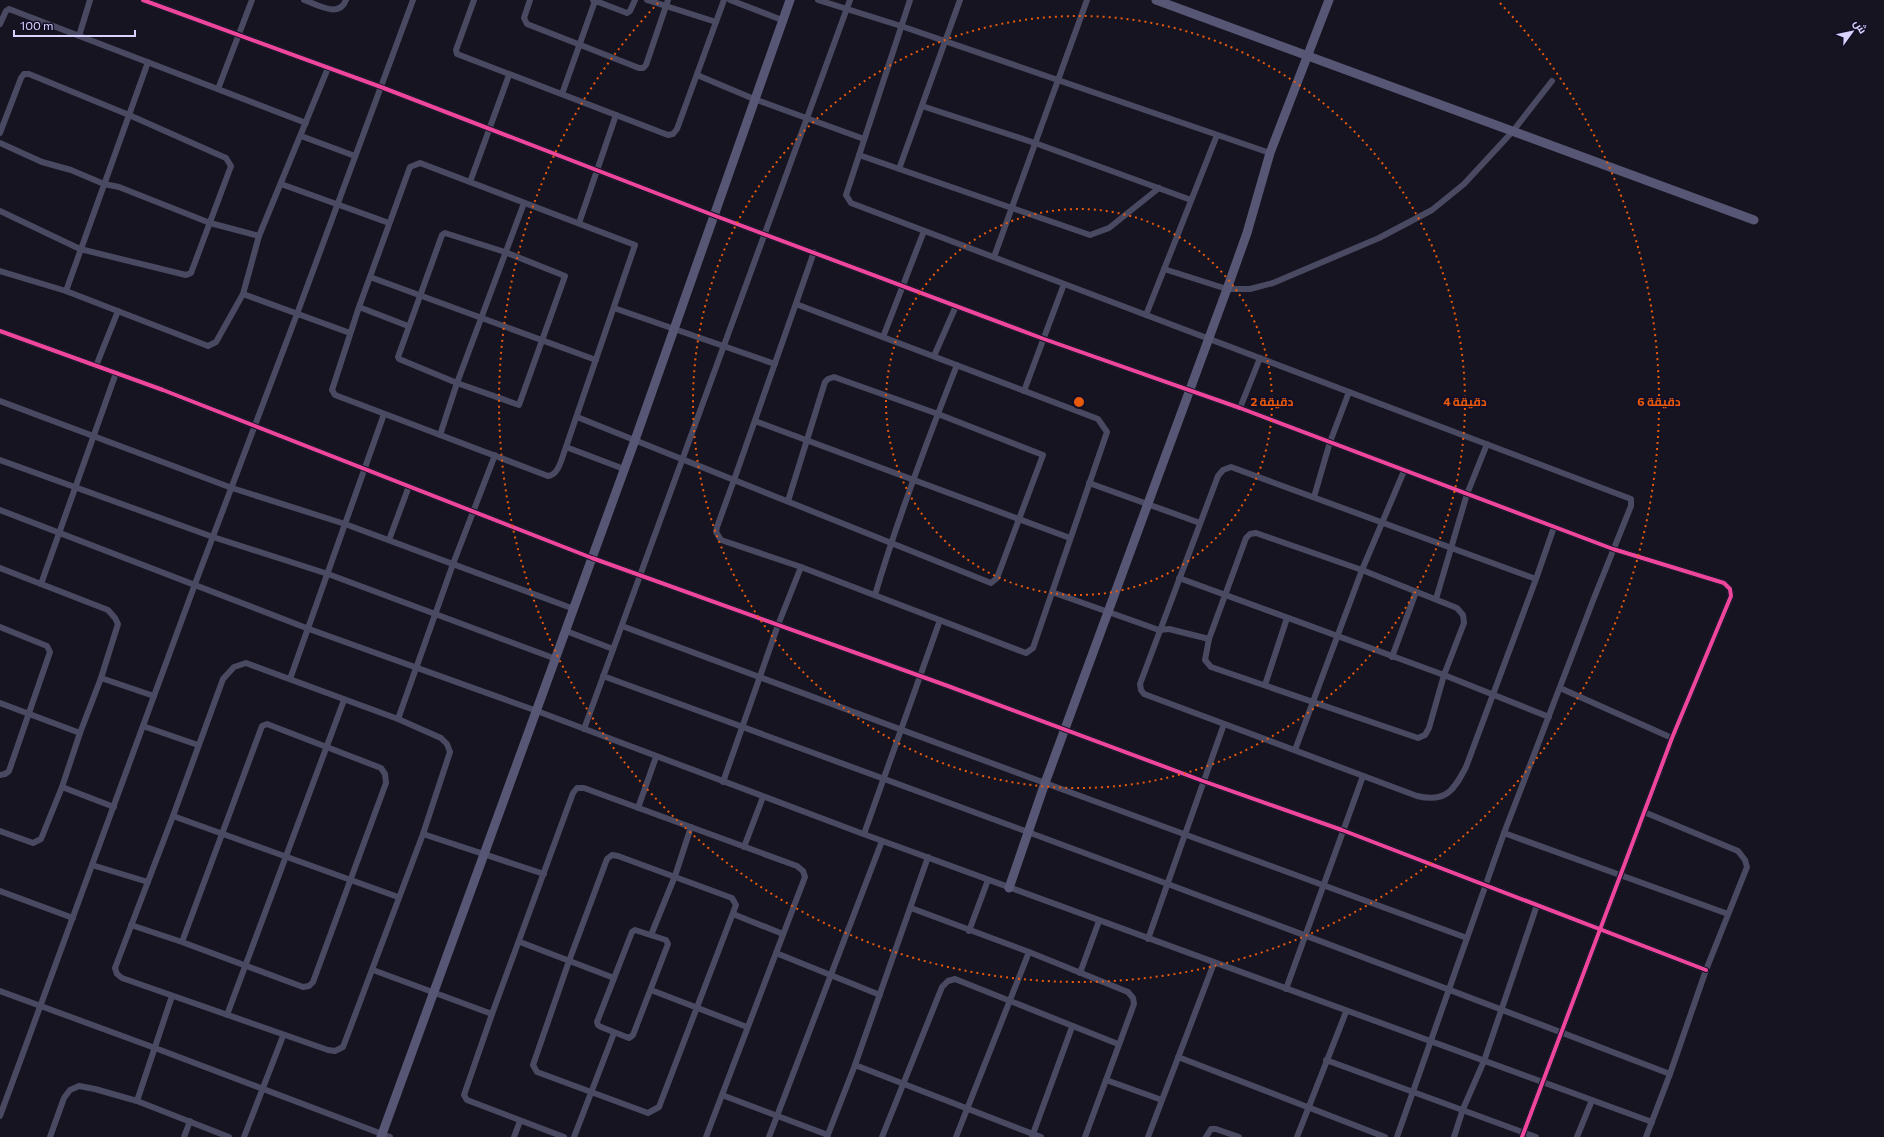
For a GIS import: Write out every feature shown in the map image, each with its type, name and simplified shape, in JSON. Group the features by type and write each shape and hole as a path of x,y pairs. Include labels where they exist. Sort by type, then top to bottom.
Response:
{"street":[{"path":"79,36 90,0"},
{"path":"143,0 381,87 765,235 1044,339 1240,408 1613,549 1724,583 1730,589 1731,596 1672,738 1563,1032 1523,1135"},
{"path":"218,89 252,0"},
{"path":"304,0 332,10 340,8 346,0"},
{"path":"0,1116 3,1096 42,1006 195,584 413,0"},
{"path":"474,0 456,50 457,54 668,135 673,134 678,129 724,0"},
{"path":"530,0 524,18 527,24 639,68 643,68 646,65 667,3"},
{"path":"562,94 580,45 594,0 627,13 630,11 634,0"},
{"path":"647,0 667,3 716,22"},
{"path":"730,0 782,20"},
{"path":"0,991 156,1048 384,1136 434,993 635,440 790,0"},
{"path":"818,0 901,26 1270,153"},
{"path":"584,729 850,0"},
{"path":"910,0 846,195 847,199 851,203 1628,497 1632,503 1504,833 1397,1137"},
{"path":"899,169 960,0"},
{"path":"994,258 1087,0"},
{"path":"1156,0 1754,220"},
{"path":"1009,888 1045,783 1207,338 1227,289 1247,233 1270,153 1329,0"},
{"path":"0,24 6,11 9,9 306,123"},
{"path":"66,291 148,62"},
{"path":"0,271 66,291 208,346 216,342 243,294 260,236 328,68"},
{"path":"0,133 21,78 24,74 29,74 129,115 229,160 232,166 191,273 186,275 80,249 0,211"},
{"path":"470,182 488,128 509,75"},
{"path":"697,75 806,119 864,139"},
{"path":"1164,269 1227,289 1250,289 1273,283 1379,238 1432,210 1464,184 1513,131 1552,80"},
{"path":"922,106 1035,143 1191,200"},
{"path":"578,223 616,115"},
{"path":"1146,315 1217,135"},
{"path":"301,136 356,156"},
{"path":"0,143 42,162 71,170 104,184 119,187 210,223 260,236"},
{"path":"859,155 1090,235 1109,228 1159,188"},
{"path":"420,163 470,182 635,245 566,447 556,474 552,476 548,476 384,414 336,395 332,390 359,307 410,167 414,164 420,163"},
{"path":"281,184 389,223"},
{"path":"440,434 457,383 524,203"},
{"path":"883,337 924,231"},
{"path":"445,233 505,252 564,276 543,340 519,405 400,361 398,357 420,294 442,235 445,233"},
{"path":"796,304 1098,419 1103,424 1106,432 1089,483 1033,648 1026,653 801,567 721,540 716,532 716,527 814,252"},
{"path":"370,277 420,294 596,360"},
{"path":"1024,391 1064,284"},
{"path":"243,294 350,333"},
{"path":"934,356 956,306"},
{"path":"359,307 408,326"},
{"path":"614,308 775,364"},
{"path":"96,366 118,311"},
{"path":"0,331 255,426 592,558 919,676 1203,782 1342,830 1706,970"},
{"path":"1240,408 1260,358"},
{"path":"875,595 890,543 912,479 957,365"},
{"path":"41,584 58,532 116,373"},
{"path":"576,417 991,583 997,578 1043,455 938,414 834,377 825,382 788,501"},
{"path":"1314,497 1330,442 1349,392"},
{"path":"0,401 232,488 345,524 574,609"},
{"path":"290,679 384,414"},
{"path":"755,421 1070,538"},
{"path":"1436,599 1467,494 1487,444"},
{"path":"566,447 624,469"},
{"path":"398,719 472,511 495,455"},
{"path":"0,460 213,537 328,574 556,659"},
{"path":"1536,579 1230,467 1223,470 1218,476 1159,630 1140,684 1141,690 1144,694 1363,776 1424,797 1446,795 1452,790 1466,767 1494,694 1536,579 1554,527"},
{"path":"1295,750 1362,570 1404,471"},
{"path":"1089,483 1200,523"},
{"path":"389,540 409,486"},
{"path":"0,510 309,629 537,711 763,797 1346,1012 1652,1122"},
{"path":"1256,533 1362,570 1416,592 1457,608 1463,615 1464,623 1444,675 1429,728 1425,735 1418,738 1211,667 1205,660 1209,640 1246,538 1250,534 1256,533"},
{"path":"723,782 778,625 801,567"},
{"path":"0,568 108,610 116,618 118,624 101,678 80,733 62,787 40,840 33,843 0,831"},
{"path":"1179,578 1444,675 1549,717"},
{"path":"1052,592 1159,630 1169,629 1209,640"},
{"path":"1392,657 1416,592"},
{"path":"1265,686 1287,618"},
{"path":"864,834 900,729 940,620"},
{"path":"622,626 1467,938"},
{"path":"0,627 49,648 50,652 9,771 0,775"},
{"path":"566,631 613,649"},
{"path":"246,663 290,679 398,719 441,738 447,744 450,752 423,834 398,897 373,970 343,1047 335,1051 283,1036 122,978 117,974 115,968 223,679 234,667 246,663"},
{"path":"603,676 1028,831 1563,1032 1670,1074"},
{"path":"101,678 154,696"},
{"path":"1560,688 1672,738"},
{"path":"227,1015 344,700"},
{"path":"0,703 80,733"},
{"path":"131,925 182,942 303,987 309,986 313,982 386,783 386,774 381,768 267,724 262,726 182,942"},
{"path":"1148,939 1224,724"},
{"path":"143,726 198,745"},
{"path":"638,808 656,757"},
{"path":"1286,989 1342,830 1363,776"},
{"path":"62,787 114,807"},
{"path":"564,1137 520,1121 465,1098 464,1095 573,793 577,788 584,788 797,866 802,871 804,877 706,1137"},
{"path":"744,847 763,797"},
{"path":"1644,812 1738,851 1742,855 1747,867 1706,970 1670,1074 1646,1137"},
{"path":"173,816 222,832 398,897"},
{"path":"651,935 675,876 692,828"},
{"path":"1504,833 1728,914"},
{"path":"423,834 544,874"},
{"path":"769,1137 882,841"},
{"path":"612,855 618,856 732,898 736,905 733,914 659,1108 648,1113 537,1072 533,1065 569,961 607,859 612,855"},
{"path":"722,1095 827,1136 855,1065 928,858"},
{"path":"92,865 148,882"},
{"path":"968,930 988,880"},
{"path":"0,891 73,918"},
{"path":"1454,1137 1463,1109 1484,1061 1537,905"},
{"path":"911,908 1029,952 1128,992 1133,998 1134,1004 1084,1137"},
{"path":"733,914 783,934"},
{"path":"1080,973 1099,921"},
{"path":"635,930 666,940 668,944 631,1038 598,1026 598,1022 614,978 632,932 635,930"},
{"path":"520,942 614,978"},
{"path":"956,1137 1008,1001 1029,952"},
{"path":"776,953 880,995"},
{"path":"1148,1137 1214,963"},
{"path":"373,970 492,1014"},
{"path":"882,1137 902,1083 942,987 955,979 1072,1027 1118,1044"},
{"path":"651,990 696,1009 747,1027"},
{"path":"136,1101 156,1048 172,996"},
{"path":"1297,1137 1346,1012"},
{"path":"1032,1136 1072,1027"},
{"path":"574,1137 614,1033"},
{"path":"244,1137 283,1036"},
{"path":"1178,1057 1385,1137"},
{"path":"1326,1060 1463,1109 1523,1135 1536,1137"},
{"path":"855,1065 967,1108 1032,1136 1041,1137"},
{"path":"1106,1080 1162,1100"},
{"path":"50,1137 64,1098 70,1090 79,1086 136,1101 229,1137"},
{"path":"1577,1137 1592,1100"},
{"path":"184,1137 190,1121"},
{"path":"514,1137 520,1121"},
{"path":"1206,1137 1211,1129 1216,1129 1239,1137"}],"cycle path":[{"path":"143,0 381,87 713,215 1044,339 1240,408 1613,549 1724,583 1730,589 1731,596 1672,738 1522,1137"},
{"path":"0,331 163,390 592,558 948,686 1203,781 1342,830 1706,970"}]}
